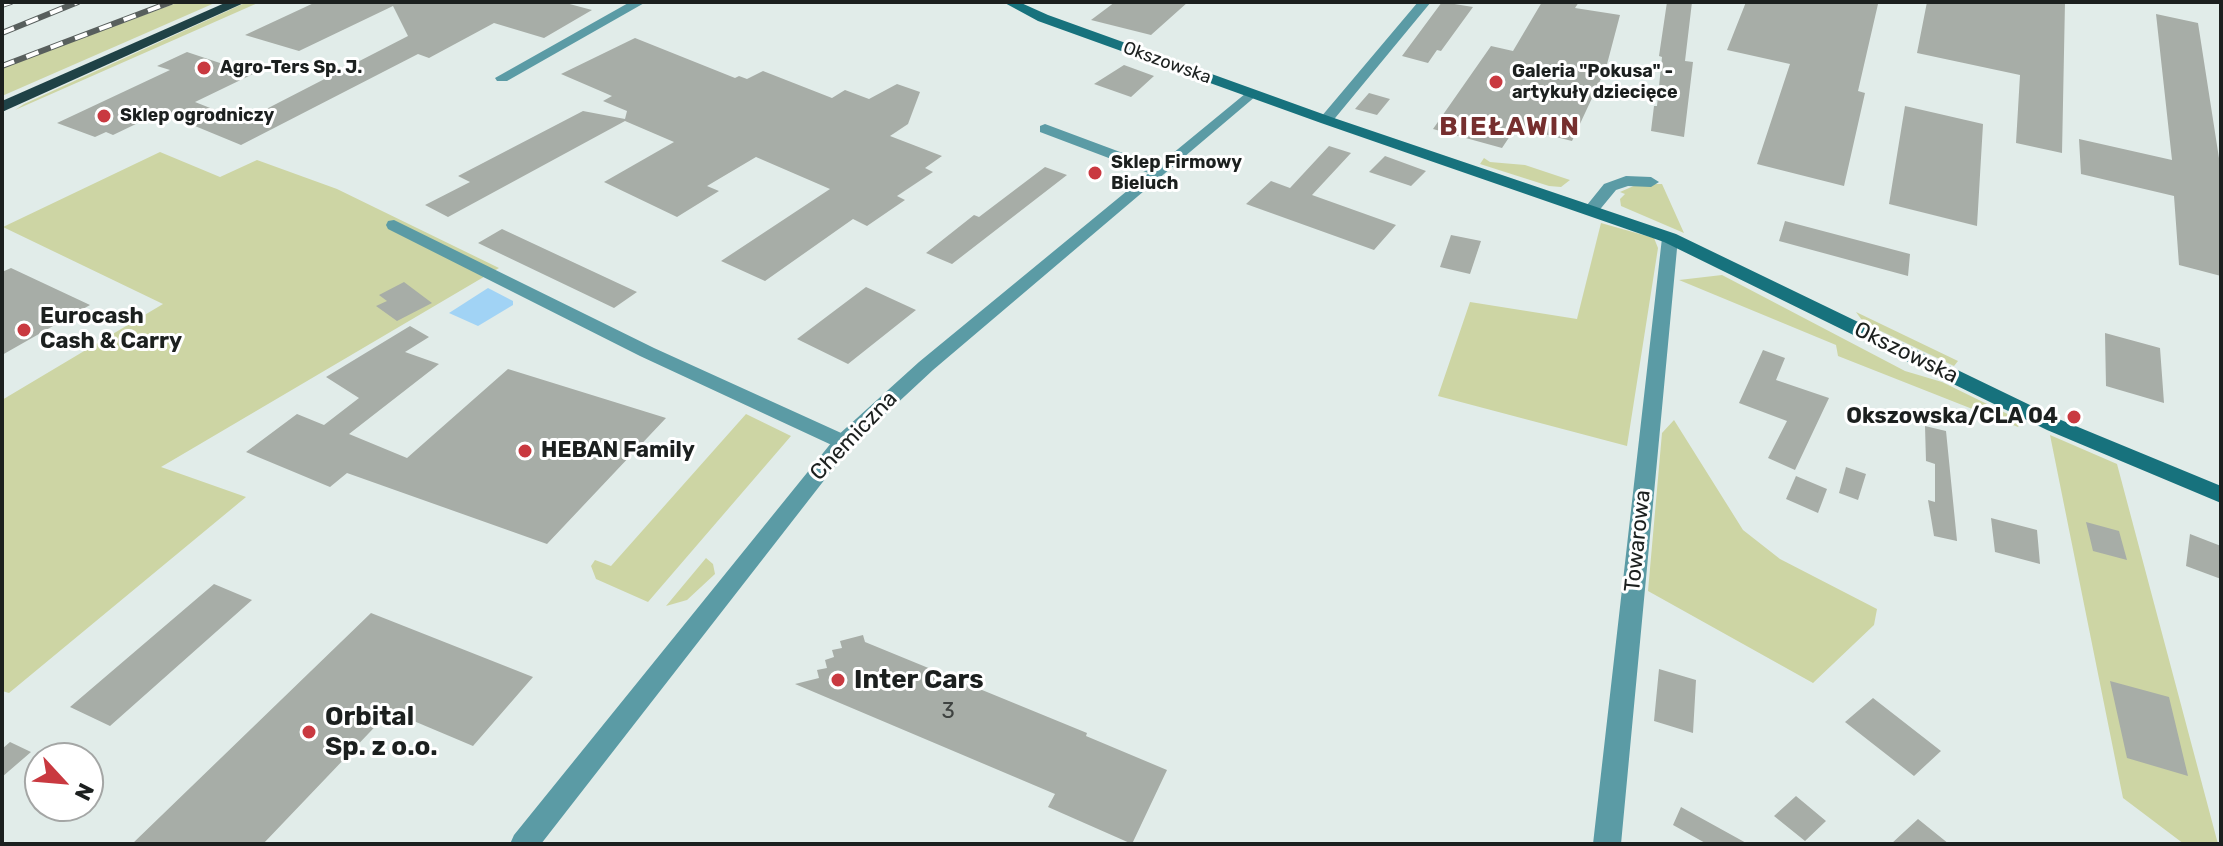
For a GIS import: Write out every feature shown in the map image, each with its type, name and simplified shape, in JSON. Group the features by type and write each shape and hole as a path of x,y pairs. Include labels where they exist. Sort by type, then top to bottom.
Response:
{"highway":[{"path":"2,107 239,2"}],"main road":[{"name":"Okszowska","path":"1009,2 1043,18 1326,120 1670,238 2054,425 2221,495"}],"street":[{"path":"502,78 640,2"},
{"path":"1326,120 1425,2"},
{"name":"Chemiczna","path":"524,844 843,442 926,366 1251,93"},
{"path":"1045,129 1157,171"},
{"path":"1591,210 1610,187 1626,181 1651,182"},
{"path":"394,225 647,352 843,442"},
{"name":"Towarowa","path":"1607,844 1670,238"}],"green space":[{"path":"179,2 217,2 2,96 2,68"},
{"path":"247,2 260,2 15,110 24,104"},
{"path":"160,152 220,177 257,160 337,189 499,268 161,467 246,497 9,693 2,691 2,400 163,304 3,227"},
{"path":"1484,158 1490,162 1525,165 1570,180 1561,187 1549,186 1480,164"},
{"path":"1638,184 1662,184 1684,233 1621,206 1620,199 1625,194 1620,192"},
{"path":"1601,223 1654,238 1658,248 1627,446 1438,396 1470,302 1577,319"},
{"path":"1722,275 1905,371 1942,382 2022,421 2018,427 1838,356 1836,345 1679,280"},
{"path":"1856,312 1958,361 1954,366 1864,323"},
{"path":"746,414 791,436 648,602 596,579 591,566 595,560 611,566"},
{"path":"1674,420 1743,530 1780,559 1877,609 1874,625 1813,683 1648,591 1662,433"},
{"path":"2050,435 2117,464 2218,844 2184,844 2123,798"},
{"path":"706,558 713,564 715,574 687,600 666,606"}],"water":[{"path":"488,288 513,301 513,305 478,326 449,313"}],"building":[{"path":"316,2 562,2 592,10 544,38 494,23 429,58 418,54 241,145 161,112 113,135 106,132 95,137 57,123 170,70 157,66 187,52 253,74 195,102 243,121 408,36 393,6 299,51 245,35"},
{"path":"1115,2 1188,2 1151,35 1091,20"},
{"path":"1442,2 1473,7 1441,51 1437,50 1428,63 1402,56"},
{"path":"1542,2 1579,2 1575,8 1620,15 1606,68 1572,141 1516,127 1502,148 1433,129 1491,46 1513,51"},
{"path":"1667,2 1692,2 1685,61 1693,62 1684,137 1651,131 1654,106 1657,106 1662,57 1659,56"},
{"path":"1746,2 1878,4 1858,91 1865,93 1844,186 1757,164 1790,64 1727,50"},
{"path":"1927,2 2065,2 2062,153 2016,143 2020,75 1917,53"},
{"path":"2156,14 2198,23 2221,171 2221,276 2179,265 2174,196 2081,174 2079,139 2172,160"},
{"path":"635,38 735,78 747,79 763,71 832,98 845,90 869,99 897,84 920,92 908,124 890,136 942,156 925,168 933,172 897,196 905,200 867,226 853,219 765,281 721,261 830,189 756,157 707,186 719,191 677,217 604,182 674,142 625,121 448,217 425,205 470,182 458,176 583,111 625,119 627,111 603,101 612,96 561,74"},
{"path":"1124,65 1154,76 1131,97 1094,84"},
{"path":"1369,93 1390,99 1377,115 1355,109"},
{"path":"1905,106 1983,124 1977,226 1889,204"},
{"path":"1329,146 1351,153 1312,195 1396,225 1374,250 1246,204 1271,181 1290,188"},
{"path":"1385,156 1426,171 1411,186 1369,172"},
{"path":"1045,167 1067,175 952,264 926,253 974,215 979,217"},
{"path":"1785,221 1910,254 1908,276 1779,241"},
{"path":"502,229 637,292 614,308 478,243"},
{"path":"1451,235 1481,241 1470,274 1440,267"},
{"name":"Eurocash Cash & Carry","path":"11,268 90,305 2,355 2,272"},
{"path":"404,282 432,303 397,321 376,306 387,301 379,295"},
{"path":"866,287 916,310 848,364 797,339"},
{"name":"HEBAN Family","path":"410,326 429,337 405,352 439,364 349,434 407,458 508,369 666,418 547,544 347,473 330,487 246,452 297,414 324,425 359,398 326,377"},
{"path":"2105,333 2160,348 2164,403 2106,386"},
{"path":"1763,350 1785,358 1776,380 1829,398 1795,470 1768,458 1787,421 1739,403"},
{"path":"1925,426 1946,431 1957,541 1934,536 1928,500 1935,502 1935,464 1926,461"},
{"path":"1846,467 1866,474 1858,500 1839,493"},
{"path":"1796,476 1827,489 1818,513 1786,499"},
{"path":"1991,518 2037,530 2040,564 1995,552"},
{"path":"2086,522 2119,531 2127,560 2093,551"},
{"path":"2190,534 2221,546 2221,579 2186,566"},
{"path":"214,584 252,600 110,726 70,707"},
{"name":"Orbital Sp. z o.o.","path":"371,613 533,677 473,746 390,711 263,844 132,844"},
{"path":"863,635 865,642 1087,733 1086,736 1167,770 1132,844 1048,807 1055,794 795,684 819,678 817,670 827,668 825,660 834,657 832,650 842,648 840,641"},
{"path":"1659,669 1696,680 1693,733 1654,721"},
{"path":"2110,681 2169,697 2188,776 2127,758"},
{"path":"1873,698 1941,751 1914,776 1845,722"},
{"path":"10,742 24,749 24,758 2,777 2,749"},
{"path":"1796,796 1826,821 1805,841 1774,816"},
{"path":"1681,807 1748,844 1707,844 1673,825"},
{"path":"1918,819 1949,844 1891,844"}],"railway":[{"path":"2,5 11,2"},
{"path":"2,33 78,2"},
{"path":"2,66 171,2"}],"place":[{"name":"Agro-Ters Sp. J.","path":"204,68"},
{"name":"Galeria \"Pokusa\" - artykuły dziecięce","path":"1496,82"},
{"name":"Sklep ogrodniczy","path":"104,116"},
{"name":"Sklep Firmowy Bieluch","path":"1095,173"},
{"name":"Eurocash Cash & Carry","path":"24,330"},
{"name":"Okszowska/CLA 04","path":"2074,417"},
{"name":"HEBAN Family","path":"525,451"},
{"name":"Inter Cars","path":"838,680"},
{"name":"Orbital Sp. z o.o.","path":"309,732"}],"district":[{"name":"BIEŁAWIN","path":"1510,127"}]}
